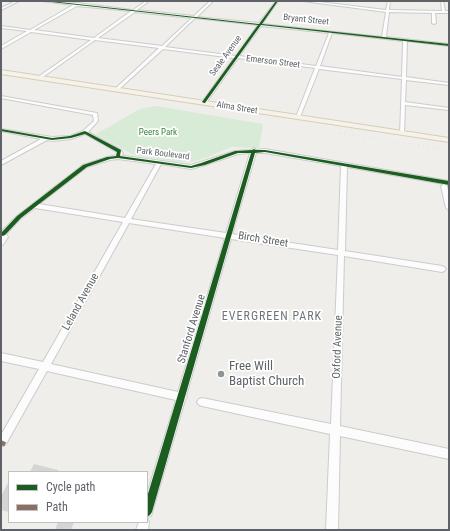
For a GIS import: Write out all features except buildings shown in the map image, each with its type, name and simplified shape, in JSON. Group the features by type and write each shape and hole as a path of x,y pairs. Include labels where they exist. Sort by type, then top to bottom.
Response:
{"main road":[{"name":"Alma Street","path":"1,72 449,140"}],"street":[{"path":"1,9 18,1"},
{"name":"Bryant Street","path":"43,1 449,45"},
{"path":"1,48 83,1"},
{"path":"39,78 148,1"},
{"path":"117,90 212,1"},
{"name":"Seale Avenue","path":"204,102 277,1"},
{"path":"304,1 388,11 449,12"},
{"path":"384,38 389,1"},
{"path":"442,1 444,12"},
{"path":"432,12 434,23"},
{"name":"Emerson Street","path":"1,28 449,84"},
{"path":"298,117 331,32"},
{"path":"402,133 405,78 405,40"},
{"path":"1,98 95,114 96,121 85,132 71,137 46,138 1,130"},
{"path":"404,103 449,109"},
{"path":"85,132 119,151 120,154"},
{"path":"1,163 46,138"},
{"name":"Park Boulevard","path":"1,243 4,239 2,233 19,217 36,206 83,168 93,162 118,158 197,166 233,153 254,150 397,173 446,184"},
{"name":"Stanford Avenue","path":"148,509 182,398 254,150"},
{"name":"Leland Avenue","path":"3,441 159,163"},
{"name":"Oxford Avenue","path":"332,530 344,165"},
{"path":"446,184 449,208"},
{"name":"Birch Street","path":"36,206 341,252 442,269"},
{"path":"1,357 182,398"},
{"path":"202,402 449,454"}],"green space":[{"name":"Peers Park","path":"156,106 263,124 259,148 231,147 195,161 178,162 134,155 96,134 140,109"}],"railway":[{"path":"1,79 345,134"},
{"path":"339,133 449,150"}],"marked path":[{"path":"1,445 3,441"}],"cycle path":[{"path":"43,1 449,45"},
{"path":"204,102 277,1"},
{"path":"1,130 52,139 71,137 85,132 119,151 118,157"},
{"path":"148,509 254,150"},
{"path":"3,234 19,217 85,166 109,158 118,157 191,167 237,152 265,151 449,183"}],"place":[{"name":"Free Will Baptist Church","path":"221,374"}],"district":[{"name":"EVERGREEN PARK","path":"272,317"}]}
